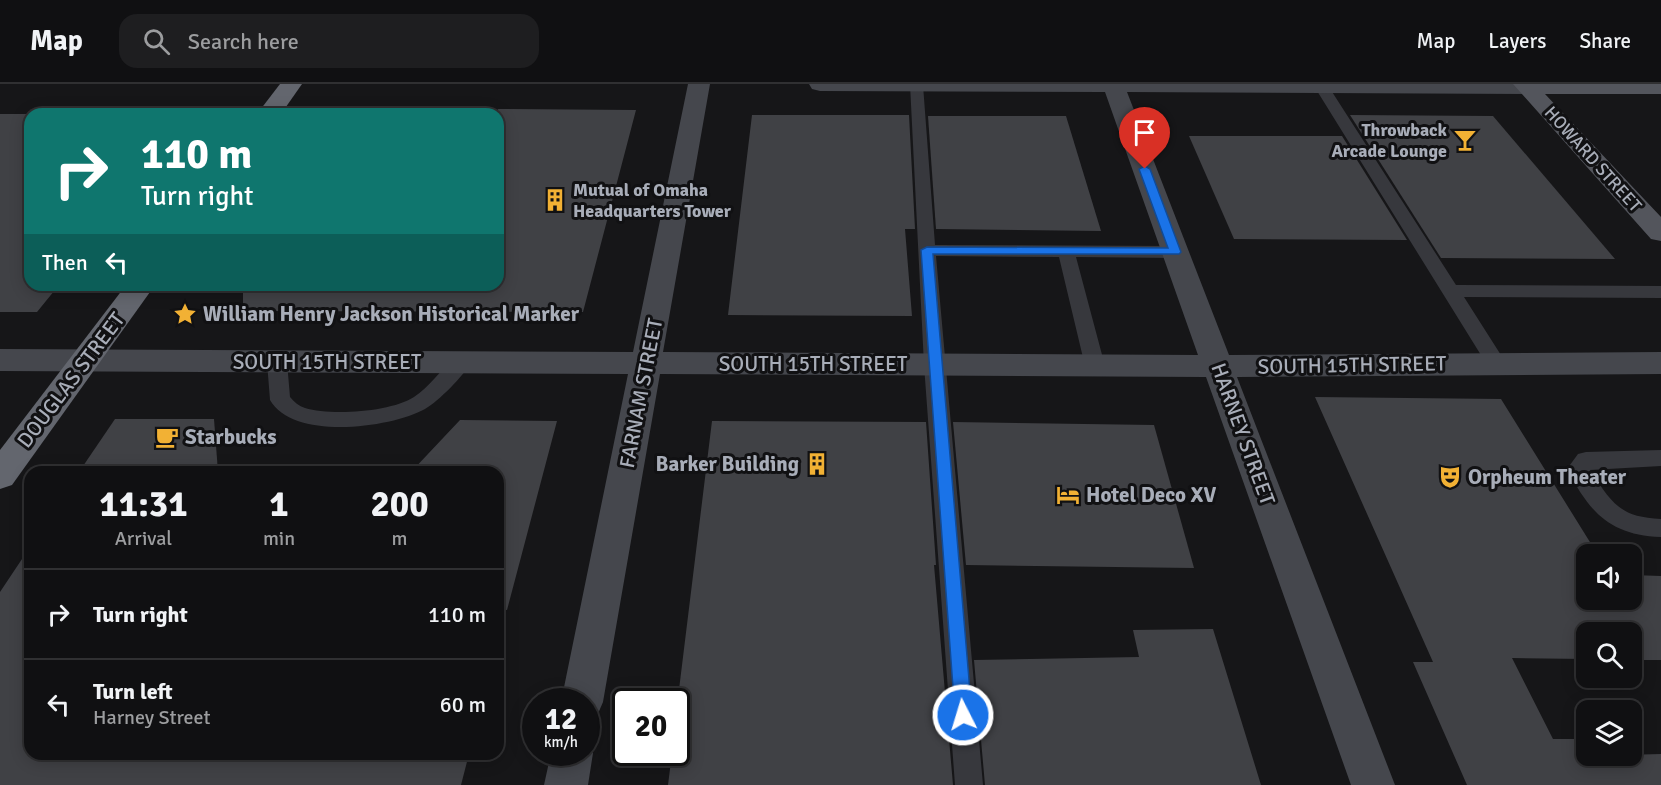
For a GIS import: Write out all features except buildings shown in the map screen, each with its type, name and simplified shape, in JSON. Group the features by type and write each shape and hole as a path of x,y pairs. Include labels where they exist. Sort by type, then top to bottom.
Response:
{"highway":[{"path":"273,108 291,84"},
{"name":"DOUGLAS STREET","path":"0,475 137,291"}],"main road":[{"name":"FARNAM STREET","path":"585,688 699,84"},
{"path":"820,84 1661,87"},
{"name":"HARNEY STREET","path":"1113,85 1373,785"},
{"name":"HOWARD STREET","path":"1526,85 1661,233"},
{"name":"SOUTH 15TH STREET","path":"0,360 1095,366 1661,363"},
{"path":"566,785 570,766"}],"lane":[{"path":"916,85 934,365 969,785"},
{"path":"1321,86 1496,363"},
{"path":"927,250 1175,252"},
{"path":"1066,251 1095,366"},
{"path":"1450,291 1661,292"},
{"path":"277,362 280,400 295,413 319,418 396,414 420,402 461,363"},
{"path":"1661,458 1586,460 1578,469 1609,514 1632,525 1661,528"}],"place":[{"name":"Throwback Arcade Lounge","path":"1465,140"},
{"name":"Mutual of Omaha Headquarters Tower","path":"555,200"},
{"name":"William Henry Jackson Historical Marker","path":"185,314"},
{"name":"Starbucks","path":"167,437"},
{"name":"Barker Building","path":"817,464"},
{"name":"Orpheum Theater","path":"1450,477"},
{"name":"Hotel Deco XV","path":"1068,495"}],"route":[{"path":"963,715 934,365 927,250 1175,252 1145,169"}]}
